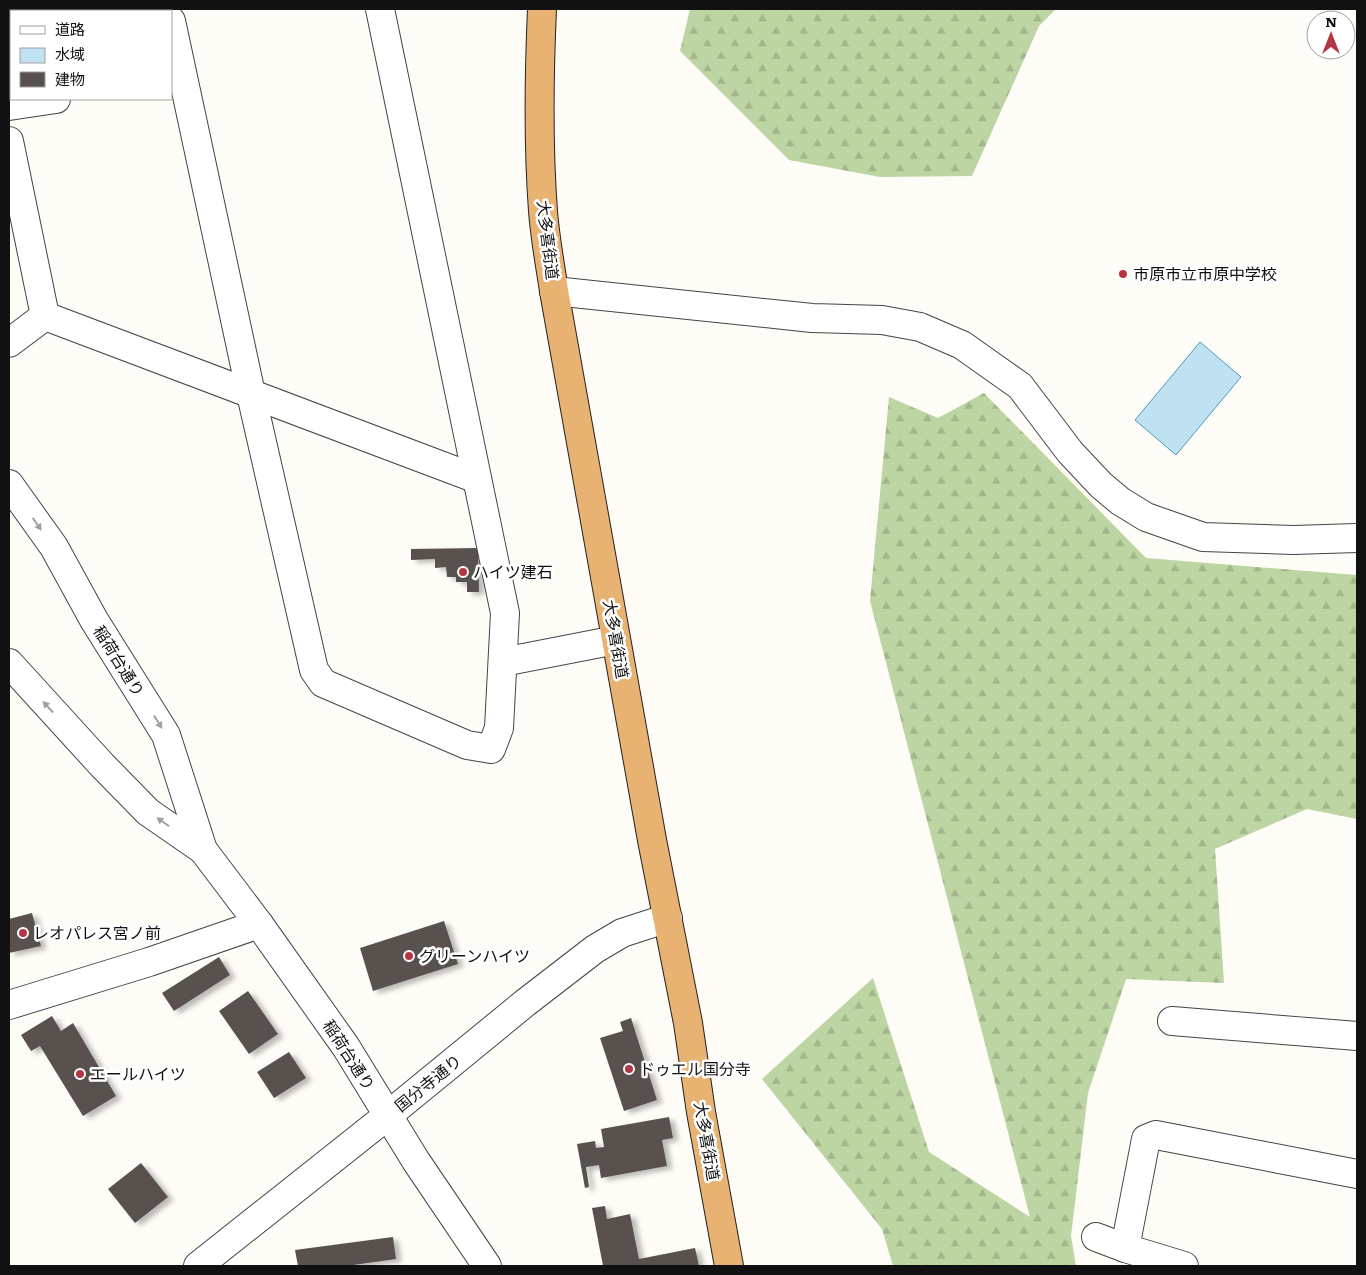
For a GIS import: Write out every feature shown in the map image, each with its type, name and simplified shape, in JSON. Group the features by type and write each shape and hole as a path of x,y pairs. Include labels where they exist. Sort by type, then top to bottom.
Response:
{"highway":[{"name":"大多喜街道","path":"542,9 539,94 540,153 543,213 554,291 616,640 688,1023 701,1112 729,1266"}],"street":[{"path":"172,29 178,80 314,670 323,683 467,745 491,749 500,728 505,613 380,9"},
{"path":"9,106 49,100"},
{"path":"10,149 45,316"},
{"path":"554,291 812,318 882,320 920,327 962,344 1020,386 1070,452 1101,485 1120,502 1146,518 1203,537 1293,540 1357,538"},
{"path":"45,316 477,479"},
{"path":"9,343 45,316"},
{"name":"稲荷台通り","path":"9,484 54,547 94,620 166,735 203,850"},
{"path":"503,662 616,640"},
{"name":"稲荷台通り","path":"9,663 102,765 148,812 203,850 259,924 346,1047 387,1116 487,1266"},
{"name":"国分寺通り","path":"198,1266 595,949 622,933 668,918"},
{"path":"9,1005 149,962 259,924"},
{"path":"1172,1021 1357,1036"},
{"path":"1125,1248 1146,1139 1156,1135 1357,1174"},
{"path":"1096,1237 1184,1266"}],"green space":[{"path":"690,9 1056,9 1039,26 972,176 880,177 789,160 680,51"},
{"path":"984,393 1146,558 1357,575 1357,819 1307,809 1215,849 1224,983 1126,979 1088,1093 1071,1236 1076,1266 893,1266 882,1229 762,1079 873,978 929,1152 1030,1217 870,601 889,397 938,418"}],"water":[{"path":"1200,342 1241,377 1176,455 1135,420"}],"building":[{"name":"ハイツ建石","path":"478,548 479,592 467,592 467,582 456,582 456,577 447,577 446,567 435,568 435,559 411,560 411,549"},
{"name":"レオパレス宮ノ前","path":"32,913 41,946 9,953 9,919"},
{"name":"グリーンハイツ","path":"444,921 458,964 373,991 360,948"},
{"path":"219,957 230,975 174,1011 162,993"},
{"path":"248,991 278,1034 249,1054 219,1011"},
{"name":"エールハイツ","path":"52,1016 61,1031 73,1023 116,1096 83,1116 40,1046 31,1051 21,1035"},
{"name":"ドゥエル国分寺","path":"631,1018 657,1100 624,1111 600,1038 623,1031 620,1022"},
{"path":"289,1052 306,1078 274,1098 257,1072"},
{"path":"669,1117 673,1138 662,1140 667,1166 601,1178 599,1165 586,1167 589,1187 585,1188 577,1144 595,1141 596,1148 604,1147 601,1129"},
{"path":"141,1163 168,1197 135,1223 108,1189"},
{"path":"605,1206 607,1219 630,1214 639,1259 695,1248 699,1266 603,1266 592,1208"},
{"path":"393,1237 396,1259 346,1266 298,1266 295,1250"}],"place":[{"name":"市原市立市原中学校","path":"1123,274"},
{"name":"ハイツ建石","path":"463,572"},
{"name":"レオパレス宮ノ前","path":"23,933"},
{"name":"グリーンハイツ","path":"409,956"},
{"name":"ドゥエル国分寺","path":"629,1069"},
{"name":"エールハイツ","path":"80,1074"}]}
